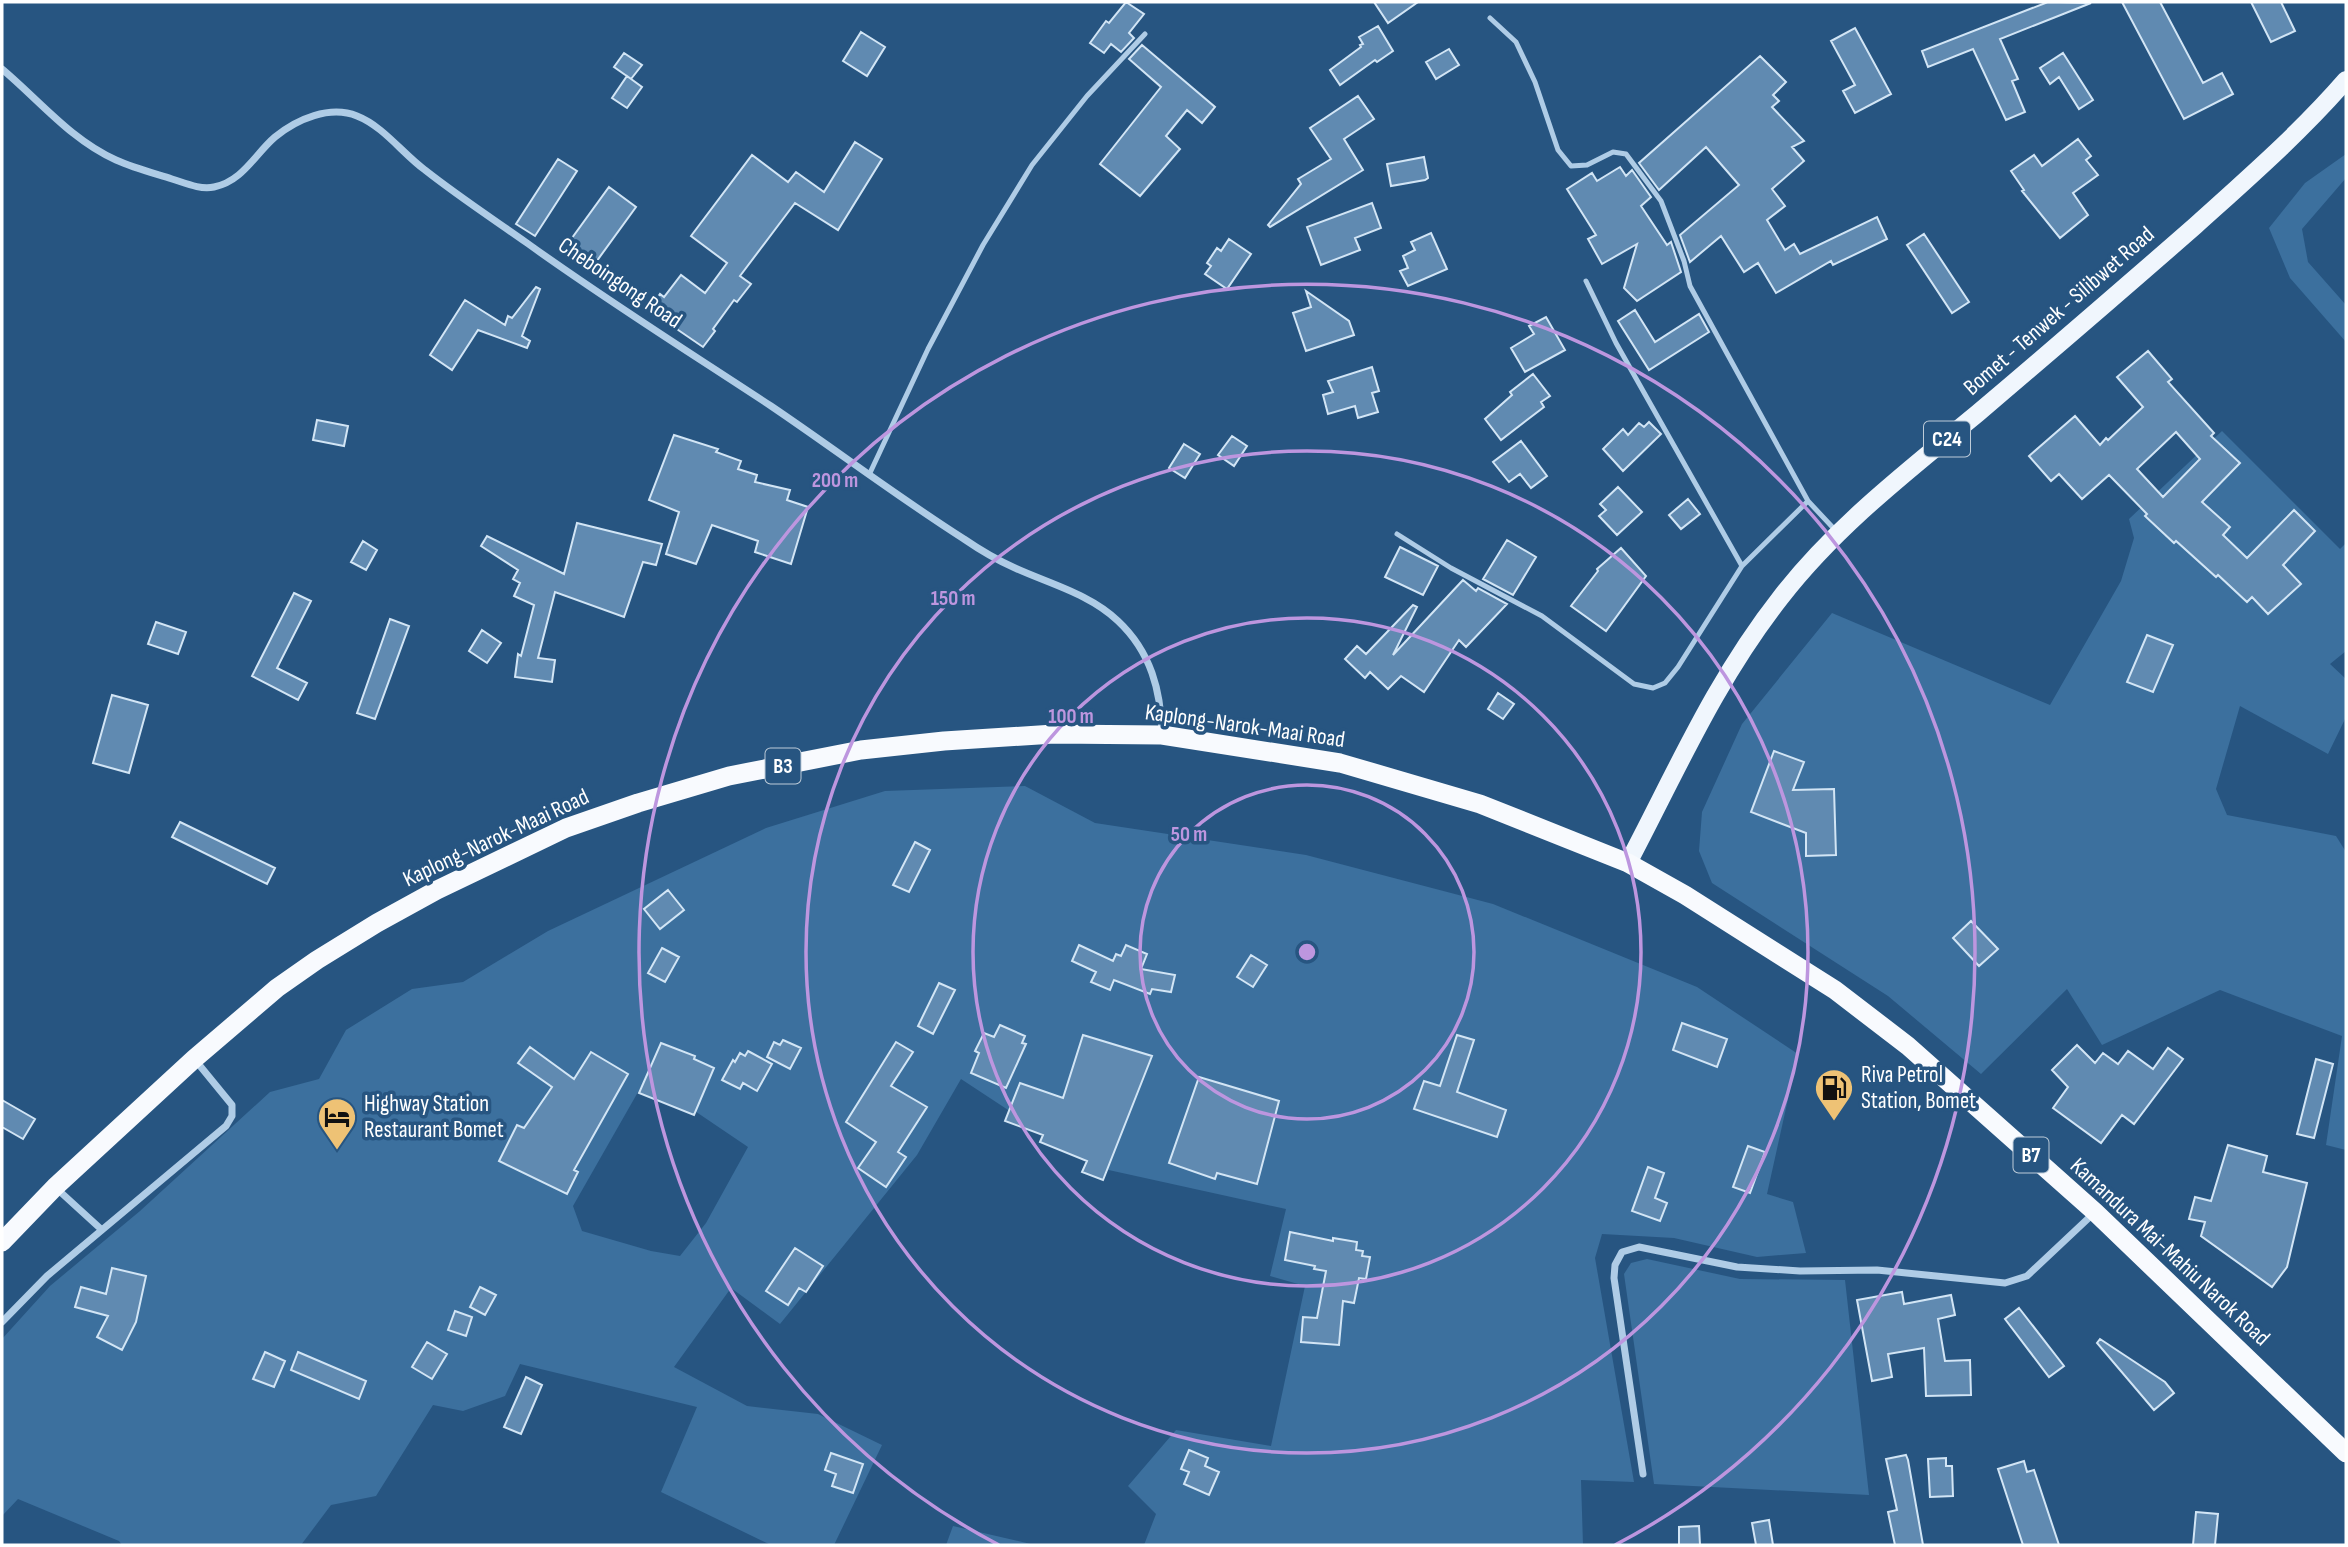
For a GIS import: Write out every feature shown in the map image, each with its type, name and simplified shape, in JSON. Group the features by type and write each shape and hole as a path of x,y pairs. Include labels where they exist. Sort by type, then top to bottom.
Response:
{"highway":[{"name":"Kaplong-Narok-Maai Road","path":"2,1242 55,1186 194,1059 277,988 317,960 437,890 566,828 729,776 861,750 944,741 1054,734 1162,735 1340,763 1480,804 1628,863 1685,895"},
{"name":"Kamandura Mai-Mahiu Narok Road","path":"1685,895 1835,990 1898,1038 2095,1212 2346,1453"}],"main road":[{"name":"Bomet - Tenwek - Silibwet Road","path":"1628,863 1692,734 1737,659 1781,596 1839,534 1893,484 2063,342 2269,160 2346,80"}],"street":[{"name":"Cheboingong Road","path":"2,69 65,126 94,147 115,159 197,187 212,188 238,176 276,136 308,117 338,112 354,114 367,121 424,169 585,284 975,547 1012,567 1101,605 1122,624 1154,676 1161,702 1162,735"},
{"path":"2,1322 47,1276 226,1126 232,1116 232,1105 194,1059"},
{"path":"55,1186 102,1230"},
{"path":"1643,1474 1614,1278 1615,1265 1622,1252 1630,1248 1648,1247 1737,1267 1800,1271 1877,1270 2005,1283 2026,1276 2095,1212"}],"lane":[{"path":"1490,18 1516,42 1535,82 1559,150 1571,166 1587,165 1613,152 1626,154 1661,201 1684,261 1690,286 1808,500 1839,534"},
{"path":"869,475 928,349 984,245 1032,165 1087,96 1145,34"},
{"path":"1586,282 1616,342 1742,566"},
{"path":"1397,534 1451,568 1542,616 1634,684 1653,688 1665,683 1678,667 1742,566 1808,500"}],"shaded area":[{"path":"2346,154 2346,178 2302,229 2308,262 2346,305 2346,342 2290,278 2269,228 2305,183"},
{"path":"2222,431 2340,549 2346,543 2346,651 2330,664 2346,679 2346,717 2328,754 2240,706 2216,789 2227,815 2336,836 2346,852 2346,1150 2326,1145 2342,1036 2220,990 2102,1045 2067,989 1981,1074 1888,996 1712,883 1699,851 1702,812 1742,724 1832,613 2050,705 2121,581 2134,538 2129,519"},
{"path":"1025,786 1095,823 1306,855 1493,904 1697,987 1798,1054 1767,1194 1793,1202 1806,1253 1757,1257 1674,1238 1602,1234 1595,1258 1634,1482 1581,1480 1583,1545 1144,1545 1156,1514 1128,1486 1176,1430 1271,1446 1305,1286 1270,1276 1286,1209 1095,1167 961,1079 917,1155 780,1324 731,1288 674,1367 747,1406 818,1414 882,1445 834,1545 771,1545 661,1492 697,1407 520,1364 505,1396 463,1411 433,1405 376,1496 331,1505 301,1545 122,1545 119,1541 18,1499 2,1516 2,1339 50,1286 140,1211 270,1092 319,1079 346,1030 412,989 463,982 548,931 766,828 885,791","holes":["646,1078 748,1147 706,1223 680,1256 651,1251 582,1231 573,1206"]},
{"path":"1647,1259 1740,1279 1845,1280 1869,1495 1654,1484 1624,1274 1631,1263"},
{"path":"953,1526 1035,1545 946,1545"}],"building":[{"path":"1126,2 1144,14 1129,33 1134,38 1121,52 1111,44 1104,53 1090,43 1106,21 1109,23"},
{"path":"1374,2 1418,2 1388,23"},
{"path":"2048,2 2091,3 2000,39 2018,79 2012,81 2025,112 2006,120 1973,49 1928,67 1922,51"},
{"path":"2122,2 2160,2 2203,83 2222,73 2233,94 2184,119"},
{"path":"2251,2 2281,2 2295,31 2271,42"},
{"path":"1378,26 1393,51 1377,62 1375,60 1340,85 1330,70 1361,47 1363,44 1359,37"},
{"path":"1855,28 1891,94 1855,113 1843,91 1855,85 1831,41"},
{"path":"861,32 885,47 867,76 843,61"},
{"path":"1142,45 1215,107 1202,123 1187,110 1166,136 1180,149 1140,196 1100,164 1161,87 1129,59"},
{"path":"1449,49 1459,65 1436,79 1426,62"},
{"path":"624,53 642,65 631,79 614,67"},
{"path":"2063,53 2093,100 2079,109 2059,77 2050,84 2040,68"},
{"path":"1760,56 1786,82 1773,95 1779,101 1772,107 1804,141 1792,147 1804,161 1772,189 1785,206 1767,220 1785,250 1794,244 1800,254 1877,217 1887,239 1833,265 1831,261 1776,293 1758,263 1744,272 1721,236 1690,262 1680,235 1739,185 1706,147 1659,190 1639,163"},
{"path":"627,76 642,87 627,108 612,98"},
{"path":"1358,96 1374,119 1344,139 1363,170 1270,227 1268,225 1301,184 1298,179 1331,159 1310,128"},
{"path":"2078,139 2091,156 2086,160 2098,175 2073,193 2088,215 2060,238 2022,191 2024,190 2011,171 2034,155 2042,166"},
{"path":"855,142 882,159 838,230 795,203 740,276 751,284 737,302 734,300 703,347 649,310 660,294 664,297 681,275 705,293 727,263 691,236 752,155 788,182 796,172 824,192"},
{"path":"1424,157 1428,178 1391,186 1387,164"},
{"path":"558,159 577,171 535,236 516,224"},
{"path":"1620,167 1626,176 1632,170 1651,197 1641,206 1667,245 1671,242 1681,272 1637,301 1624,288 1637,244 1602,264 1588,239 1596,235 1567,189 1592,173 1597,181"},
{"path":"609,187 636,207 591,269 564,249"},
{"path":"1372,203 1381,228 1355,238 1360,250 1321,265 1307,227"},
{"path":"1431,233 1447,269 1408,286 1400,271 1408,268 1403,256 1415,250 1411,242"},
{"path":"1924,234 1969,302 1952,313 1907,245"},
{"path":"1229,239 1251,254 1227,289 1205,274 1211,266 1207,263 1217,248 1221,251"},
{"path":"536,287 540,289 522,336 530,341 527,348 478,330 452,370 430,355 465,300 505,325 508,316 512,318"},
{"path":"1306,291 1349,321 1354,335 1306,351 1293,313 1311,307"},
{"path":"1635,310 1655,342 1699,314 1709,332 1649,370 1618,321"},
{"path":"1546,317 1565,350 1525,372 1511,348 1534,334 1529,326"},
{"path":"2148,351 2172,379 2168,382 2214,433 2211,436 2240,463 2202,502 2230,527 2223,535 2247,558 2294,510 2315,531 2283,565 2301,584 2268,614 2252,597 2247,602 2176,541 2174,543 2145,516 2147,514 2109,475 2082,499 2059,474 2051,481 2029,456 2075,416 2100,445 2106,438 2108,440 2143,407 2117,377","holes":["2176,432 2200,459 2163,497 2137,469"]},
{"path":"1372,367 1379,391 1372,393 1378,412 1358,418 1355,406 1328,414 1323,395 1333,392 1328,381"},
{"path":"1533,374 1550,396 1541,402 1544,407 1501,440 1485,419 1512,395 1510,392"},
{"path":"317,420 348,426 344,446 313,440"},
{"path":"1649,422 1661,434 1623,471 1603,449 1623,429 1628,435 1639,423 1644,427"},
{"path":"674,435 718,449 716,452 741,461 738,469 757,475 755,482 790,490 787,500 808,507 791,564 755,552 758,541 712,525 696,564 666,554 679,512 649,500"},
{"path":"1232,436 1247,446 1234,466 1218,455"},
{"path":"1521,441 1547,476 1531,488 1520,474 1509,482 1493,462"},
{"path":"1184,444 1200,454 1185,478 1169,468"},
{"path":"1618,487 1642,512 1617,535 1599,516 1606,510 1600,504"},
{"path":"1688,499 1700,514 1681,529 1669,515"},
{"path":"577,523 662,544 656,565 643,562 624,617 555,592 538,658 555,660 552,682 515,677 518,654 521,656 534,605 514,596 520,583 513,579 518,570 481,546 487,536 564,574"},
{"path":"1507,540 1536,557 1513,595 1483,579"},
{"path":"363,541 377,550 366,570 351,562"},
{"path":"1400,547 1438,566 1423,595 1385,577"},
{"path":"1621,548 1646,576 1606,631 1571,606 1597,569"},
{"path":"1463,580 1476,591 1478,588 1507,604 1466,647 1459,640 1424,692 1401,676 1388,689 1370,672 1365,678 1345,659 1357,646 1366,654 1413,605 1417,607 1393,655"},
{"path":"294,593 311,601 277,668 307,683 298,700 252,676"},
{"path":"390,619 409,626 375,719 357,713"},
{"path":"156,622 186,632 178,654 148,644"},
{"path":"482,630 501,643 487,663 469,651"},
{"path":"2147,635 2173,645 2153,692 2127,682"},
{"path":"1498,693 1514,704 1503,719 1488,709"},
{"path":"112,695 148,705 129,773 93,763"},
{"path":"1774,751 1804,762 1793,790 1834,789 1836,855 1806,856 1806,833 1751,812"},
{"path":"180,822 275,868 267,884 172,837"},
{"path":"915,842 930,850 909,892 893,885"},
{"path":"668,890 684,910 660,929 644,909"},
{"path":"1971,921 1998,949 1979,966 1953,938"},
{"path":"1079,945 1113,961 1116,954 1121,956 1126,945 1147,954 1141,969 1175,975 1171,992 1152,989 1150,994 1114,980 1110,990 1091,982 1096,972 1072,961"},
{"path":"662,948 679,957 665,982 648,973"},
{"path":"1251,955 1267,965 1253,987 1237,977"},
{"path":"939,983 955,990 933,1034 918,1026"},
{"path":"1682,1023 1727,1039 1717,1067 1673,1050"},
{"path":"1000,1025 1025,1036 1022,1043 1026,1044 1006,1088 971,1073 979,1053 975,1051 984,1033 994,1037"},
{"path":"1083,1035 1152,1056 1103,1180 1082,1172 1087,1161 1040,1142 1043,1135 1005,1121 1020,1083 1063,1098"},
{"path":"1457,1035 1474,1040 1457,1092 1506,1110 1497,1137 1414,1109 1424,1081 1440,1086"},
{"path":"783,1040 801,1048 790,1069 767,1057 774,1042 780,1045"},
{"path":"896,1042 913,1052 891,1086 927,1107 898,1152 906,1157 886,1187 858,1168 876,1142 846,1122"},
{"path":"661,1043 695,1056 694,1059 714,1068 694,1115 639,1093"},
{"path":"2077,1045 2095,1063 2103,1053 2118,1064 2128,1051 2153,1069 2168,1048 2183,1059 2134,1124 2122,1115 2101,1143 2053,1108 2068,1087 2052,1070"},
{"path":"530,1047 574,1079 591,1052 628,1074 574,1170 578,1172 567,1194 499,1161 517,1125 524,1128 552,1087 518,1063"},
{"path":"748,1051 772,1064 757,1091 743,1083 740,1089 722,1080 733,1060 735,1062 740,1053 745,1056"},
{"path":"2316,1059 2333,1064 2314,1138 2297,1134"},
{"path":"1199,1077 1279,1101 1257,1184 1217,1173 1215,1179 1169,1163"},
{"path":"2,1100 35,1119 23,1139 2,1127"},
{"path":"2228,1145 2267,1156 2263,1172 2307,1183 2287,1267 2272,1287 2201,1236 2205,1222 2189,1219 2195,1197 2211,1201"},
{"path":"1748,1146 1765,1152 1750,1193 1733,1187"},
{"path":"1648,1167 1664,1173 1655,1198 1667,1203 1660,1221 1632,1211"},
{"path":"1290,1232 1333,1241 1333,1238 1357,1242 1356,1250 1363,1251 1362,1256 1370,1257 1366,1279 1359,1278 1354,1303 1343,1301 1339,1345 1301,1342 1303,1317 1317,1318 1326,1271 1285,1260"},
{"path":"795,1248 823,1266 806,1292 799,1288 788,1305 766,1291"},
{"path":"112,1268 146,1276 136,1322 122,1350 97,1337 108,1316 75,1307 81,1287 106,1294"},
{"path":"480,1287 496,1295 485,1315 470,1307"},
{"path":"1902,1292 1904,1304 1951,1295 1955,1315 1938,1319 1945,1361 1970,1360 1971,1395 1926,1396 1924,1348 1888,1354 1892,1377 1872,1381 1857,1300"},
{"path":"2019,1308 2064,1366 2049,1377 2005,1319"},
{"path":"455,1311 472,1317 466,1336 448,1330"},
{"path":"2100,1339 2165,1382 2174,1393 2154,1410 2097,1343"},
{"path":"427,1342 447,1354 432,1379 412,1367"},
{"path":"265,1352 285,1361 274,1387 253,1379"},
{"path":"298,1352 366,1381 359,1399 291,1370"},
{"path":"526,1377 542,1385 521,1434 504,1427"},
{"path":"1189,1450 1208,1458 1205,1466 1219,1472 1209,1495 1184,1484 1189,1472 1181,1469"},
{"path":"831,1453 863,1464 853,1493 832,1486 836,1474 825,1470"},
{"path":"1906,1455 1923,1545 1895,1545 1888,1512 1897,1510 1886,1459"},
{"path":"1946,1458 1946,1466 1952,1466 1953,1496 1930,1497 1928,1459"},
{"path":"2024,1461 2027,1472 2034,1470 2059,1545 2023,1545 1998,1469"},
{"path":"2196,1512 2218,1514 2215,1545 2193,1545"},
{"path":"1769,1520 1773,1545 1756,1545 1752,1523"},
{"path":"1699,1526 1700,1545 1679,1545 1679,1527"}],"place":[{"name":"Riva Petrol Station, Bomet","path":"1834,1122"},
{"name":"Highway Station Restaurant Bomet","path":"337,1151"}]}
